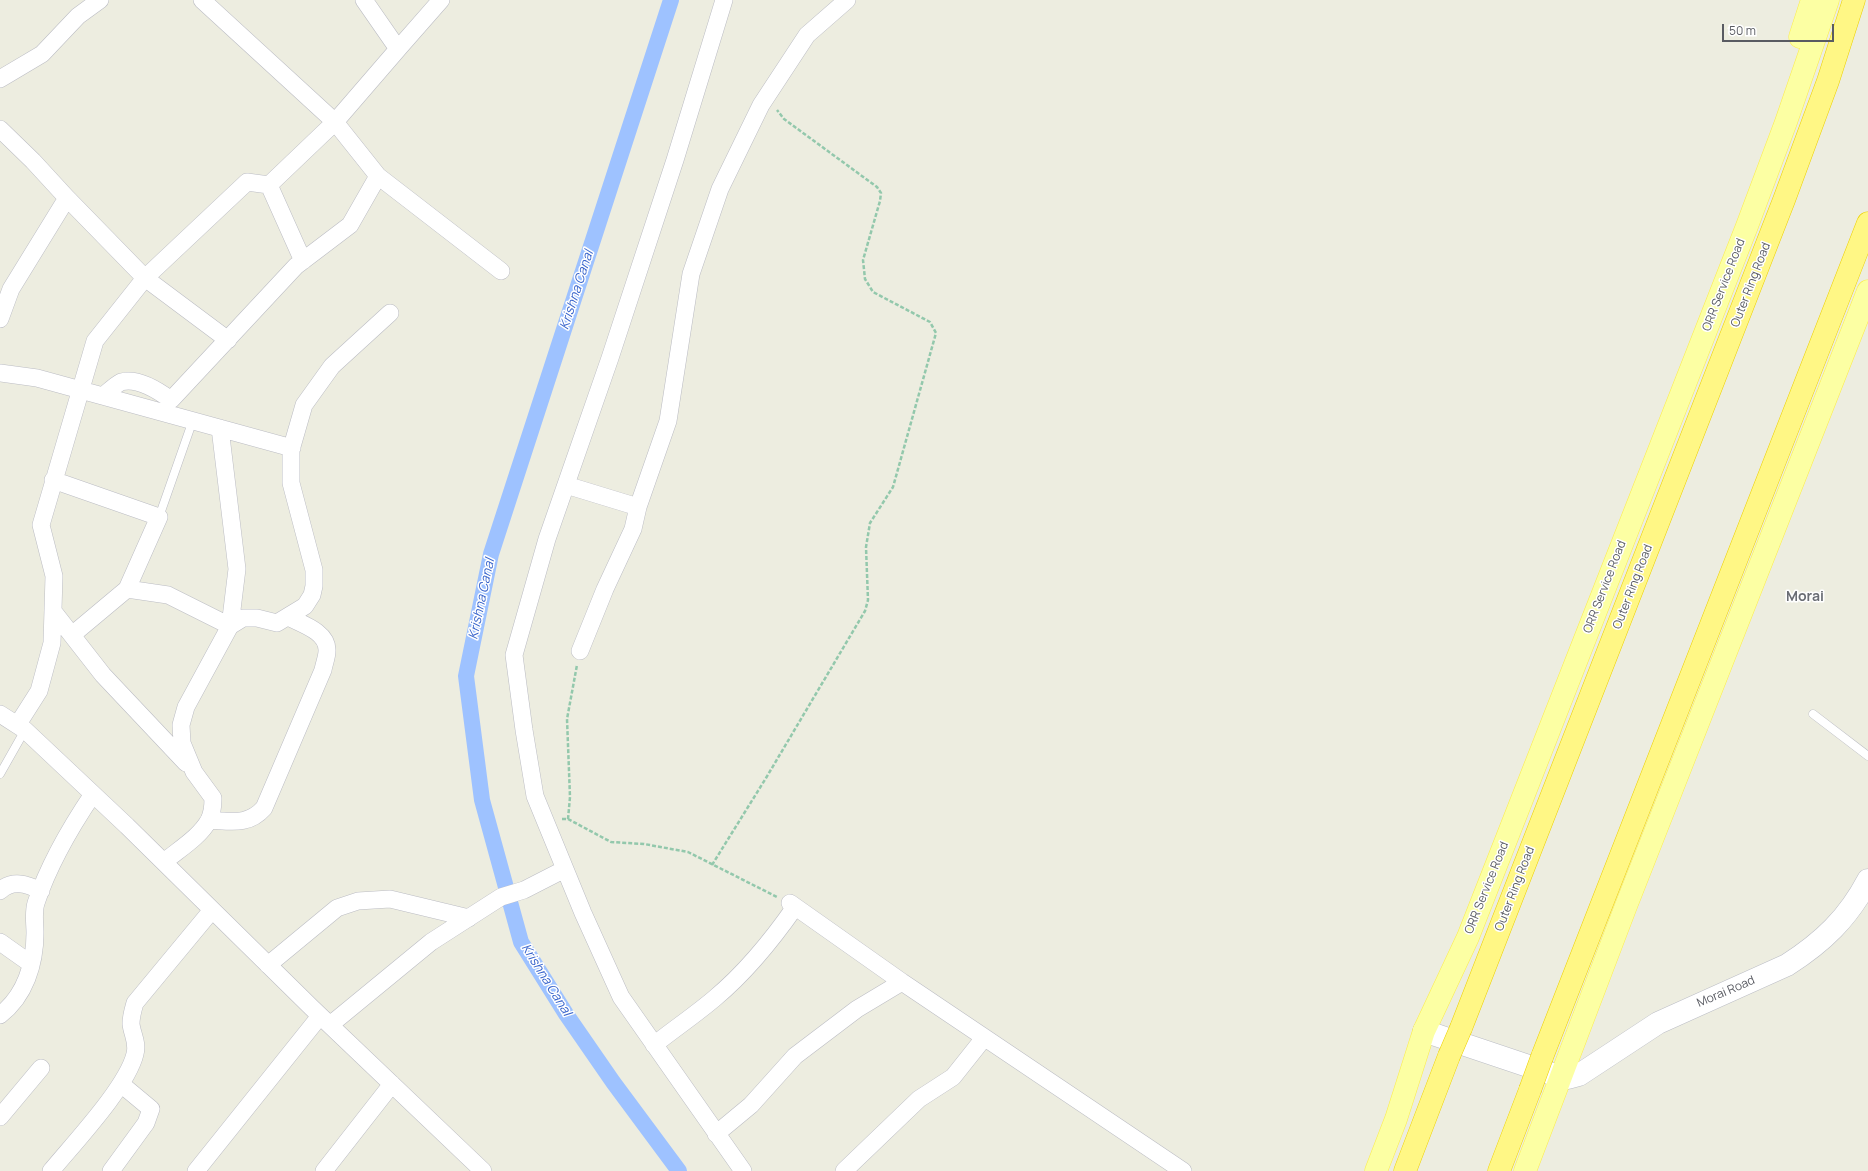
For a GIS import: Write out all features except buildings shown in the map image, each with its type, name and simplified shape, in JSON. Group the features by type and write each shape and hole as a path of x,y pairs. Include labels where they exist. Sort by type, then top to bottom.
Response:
{"highway":[{"name":"Outer Ring Road","path":"1405,1171 1784,200 1828,81 1854,0"},
{"path":"1499,1171 1868,222"}],"main road":[{"path":"1786,122 1795,54 1812,0"},
{"name":"ORR Service Road","path":"1376,1171 1396,1119 1424,1031 1468,937 1747,226 1786,122 1828,0"},
{"path":"1524,1171 1629,899 1868,291"}],"street":[{"path":"0,79 42,54 78,16 100,0"},
{"path":"202,0 335,122 378,176 501,271"},
{"path":"364,0 398,49"},
{"path":"269,185 335,122 441,0"},
{"path":"724,0 675,160 547,539 514,655 524,730 536,796 565,869 621,997 743,1171"},
{"path":"580,651 605,589 633,529 638,507 668,421 691,274 720,189 766,97 807,35 847,0"},
{"path":"0,130 33,161 145,278 228,340"},
{"path":"103,396 120,383 131,381 159,391 171,400 303,261 350,225 378,176"},
{"path":"21,727 39,691 52,643 54,576 41,525 53,480 82,390 95,341 145,278 247,182 269,185"},
{"path":"269,185 303,261"},
{"path":"0,319 11,289 67,198"},
{"path":"230,626 243,618 257,618 277,623 304,606 312,595 314,575 306,532 291,483 292,448 304,405 332,366 390,313"},
{"path":"0,374 37,378 292,448"},
{"path":"194,772 182,743 181,725 186,707 230,626 237,570 220,428"},
{"path":"53,480 159,517 127,589 72,635"},
{"path":"566,485 638,507"},
{"path":"127,589 168,595 230,626"},
{"path":"53,611 103,675 194,772 213,798 209,820 196,835 164,862"},
{"path":"209,820 247,821 257,815 264,808 323,670 327,650 324,640 314,630 288,617"},
{"path":"0,714 21,727 164,862 325,1021 392,1084 474,1168"},
{"path":"0,1015 11,1007 24,987 31,964 35,934 34,919 36,904 56,855 92,794"},
{"path":"196,1171 325,1021 431,942 501,897 524,890 565,869"},
{"name":"Morai Road","path":"1561,1077 1568,1078 1579,1075 1658,1023 1787,965 1825,938 1846,915 1868,880"},
{"path":"0,892 5,886 28,884 41,892"},
{"path":"268,965 337,908 358,901 390,899 469,918"},
{"path":"654,1045 726,988 776,935 793,905 984,1038 1183,1171"},
{"path":"51,1171 120,1084 135,1054 136,1040 131,1025 131,1015 136,1003 212,910"},
{"path":"0,942 31,964"},
{"path":"716,1134 751,1105 795,1056 857,1009 902,982"},
{"path":"1424,1031 1561,1077"},
{"path":"844,1171 922,1096 953,1077 984,1038"},
{"path":"0,1117 40,1068"},
{"path":"111,1171 146,1123 151,1109 120,1084"},
{"path":"324,1171 392,1084"}],"lane":[{"path":"159,517 193,420"},
{"path":"1813,714 1868,756"},
{"path":"0,774 21,727"}],"path":[{"path":"712,865 865,612 868,600 866,547 870,523 893,487 936,333 930,322 873,292 865,279 862,260 880,201 881,192 877,187 784,119 766,97"},
{"path":"568,819 570,797 567,719 580,651"},
{"path":"545,819 568,819 611,842 644,844 688,852 793,905"}],"waterway":[{"name":"Krishna Canal","path":"671,0 491,554 466,676 482,800 521,942 566,1014 613,1082 679,1171"}],"district":[{"name":"Morai","path":"1805,597"}]}
